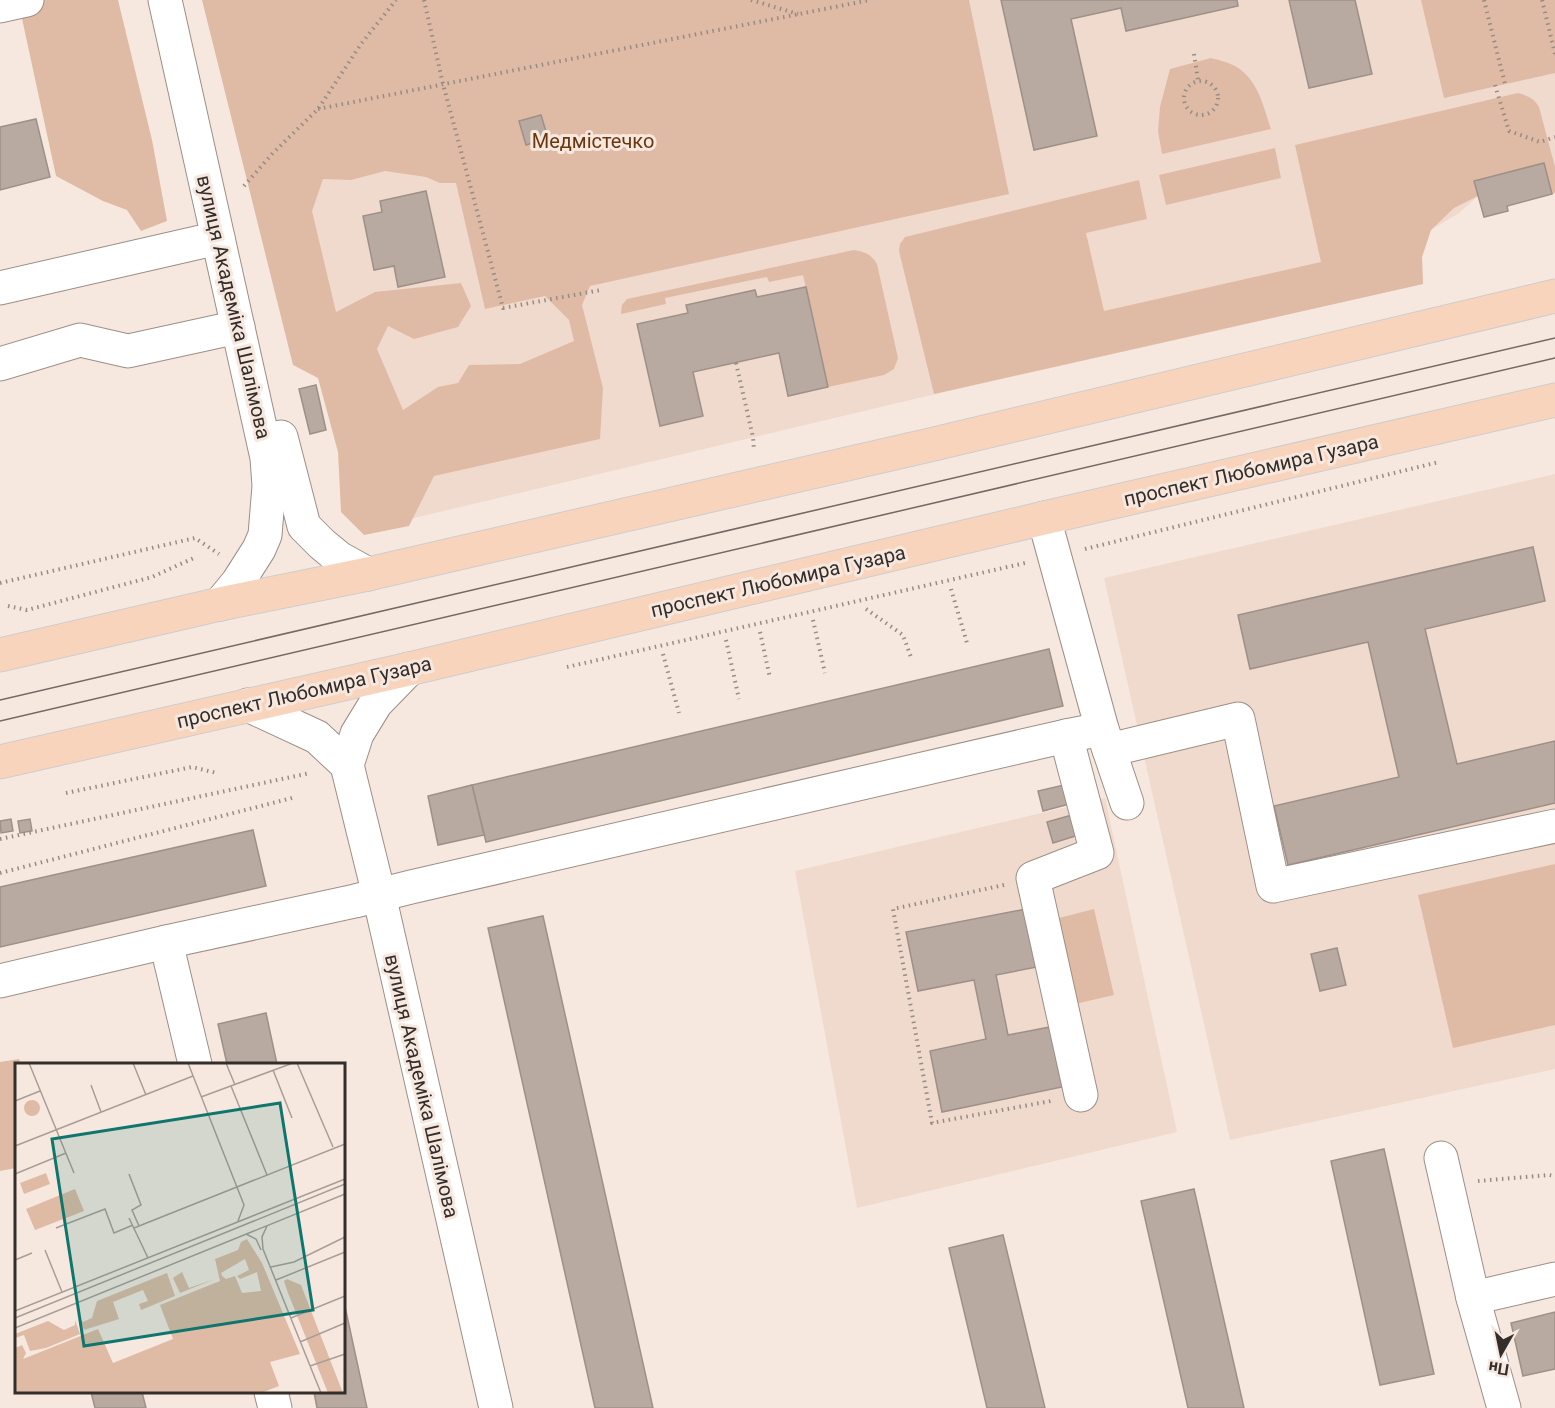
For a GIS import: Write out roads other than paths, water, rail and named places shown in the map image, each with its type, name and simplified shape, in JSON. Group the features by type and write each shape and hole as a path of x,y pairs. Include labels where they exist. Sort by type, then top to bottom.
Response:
{"main road":[{"path":"0,655 220,604 368,574 934,444 1555,296"},
{"name":"проспект Любомира Гузара","path":"0,762 409,669 1044,518 1555,400"}],"street":[{"path":"0,6 27,0"},
{"name":"вулиця Академіка Шалімова","path":"165,0 267,458 269,496 265,535 238,582 220,604"},
{"name":"вулиця Академіка Шалімова","path":"180,0 277,421 304,526 321,544 339,558 368,574"},
{"path":"0,288 218,238"},
{"path":"0,364 80,340 128,351 238,327"},
{"path":"1044,518 1106,740 1127,803"},
{"path":"248,705 318,736 347,765 357,734 376,703 409,669"},
{"path":"0,981 1066,736 1106,740 1238,719 1274,886 1555,826"},
{"path":"1066,736 1096,853 1033,878 1082,1095"},
{"name":"вулиця Академіка Шалімова","path":"347,765 379,895 496,1408"},
{"path":"166,942 195,1063"},
{"path":"1444,1171 1473,1298 1504,1408"},
{"path":"1473,1298 1555,1279"},
{"path":"271,1393 275,1408"}],"tram line":[{"path":"0,700 1555,338"},
{"path":"0,721 1555,358"}],"park label":[{"name":"Медмістечко","path":"593,141"}]}
